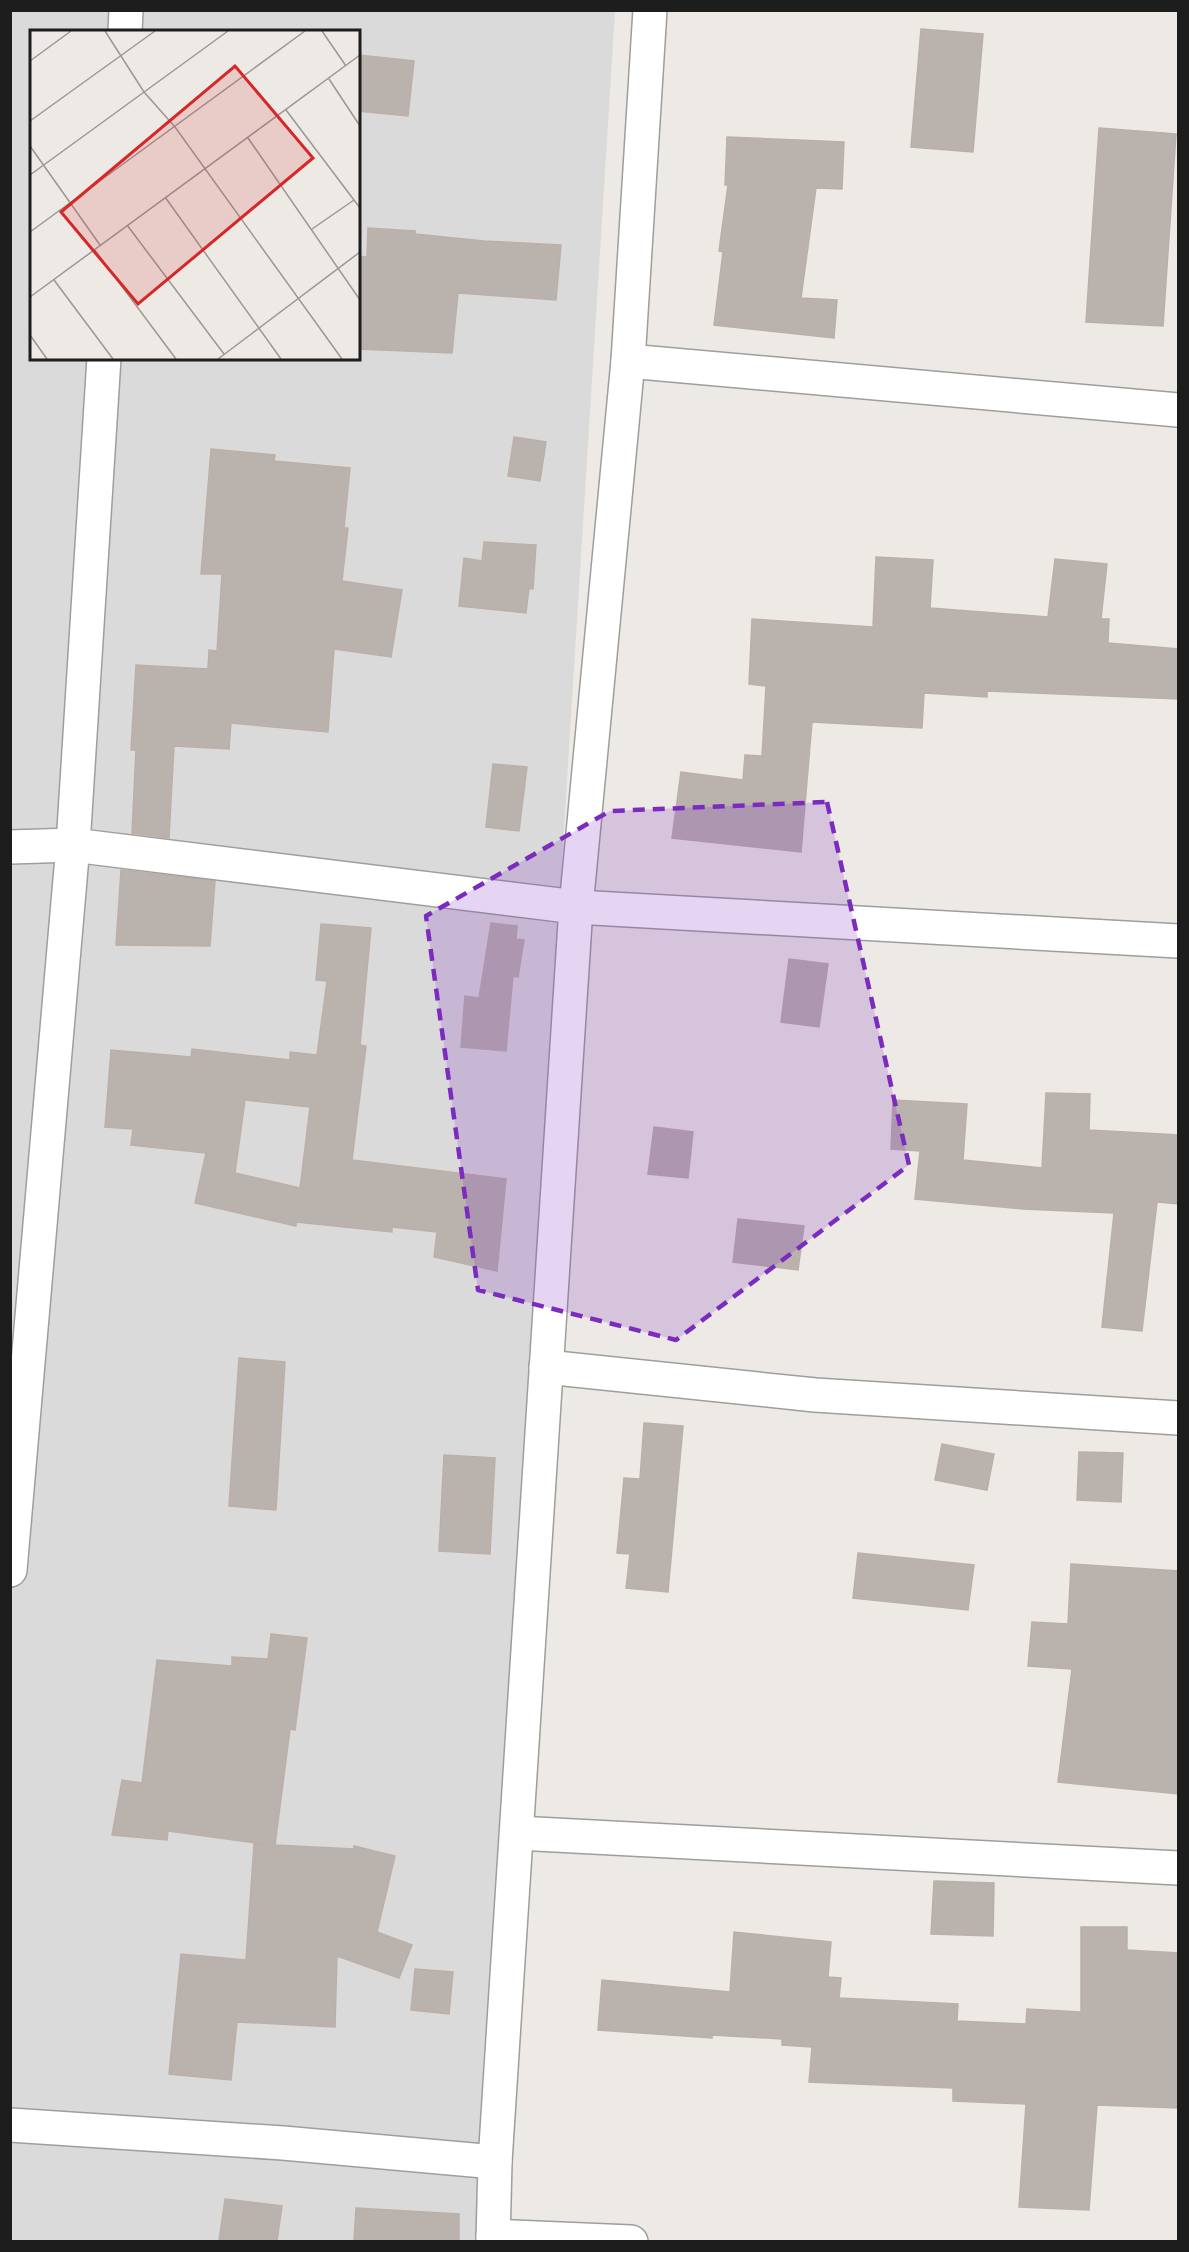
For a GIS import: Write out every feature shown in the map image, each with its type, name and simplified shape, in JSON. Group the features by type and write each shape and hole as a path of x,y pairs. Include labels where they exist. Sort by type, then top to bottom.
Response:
{"street":[{"path":"125,30 126,10"},
{"path":"631,2241 493,2239 495,2162 576,907 628,361 650,10"},
{"path":"10,1570 73,845 104,360"},
{"path":"628,361 1179,410"},
{"path":"10,847 73,845 576,907 1179,942"},
{"path":"546,1367 815,1395 1179,1418"},
{"path":"517,1833 1179,1868"},
{"path":"10,2125 283,2143 495,2162"}],"highlighted area":[{"path":"827,802 909,1165 676,1340 478,1290 426,916 610,811"}],"shaded area":[{"path":"11,11 615,11 476,2241 11,2242"}],"building":[{"path":"921,29 983,34 973,152 911,147"},
{"path":"360,55 414,61 408,116 360,111"},
{"path":"1099,128 1176,134 1163,326 1086,322"},
{"path":"727,137 844,142 842,189 816,188 801,298 837,300 834,338 714,325 723,252 719,251 728,185 725,185"},
{"path":"368,228 415,231 415,234 484,241 561,245 556,300 458,293 452,353 360,349 360,256 367,257"},
{"path":"514,437 546,442 540,481 508,476"},
{"path":"211,449 275,455 274,461 350,468 344,528 348,528 342,581 402,590 391,657 334,649 328,732 231,723 229,749 174,746 169,838 132,833 136,750 131,750 136,665 208,669 209,650 217,651 222,574 201,574"},
{"path":"484,542 536,545 533,589 529,588 526,613 459,606 464,558 482,561"},
{"path":"876,557 933,560 930,608 1048,617 1055,559 1107,564 1101,619 1109,619 1108,643 1179,649 1179,699 987,691 987,697 924,693 922,728 812,722 801,852 672,838 681,772 743,780 745,755 762,756 766,686 749,684 752,619 873,627"},
{"path":"493,764 527,767 519,831 486,827"},
{"path":"121,870 215,881 210,946 116,945"},
{"path":"491,923 517,926 516,939 524,940 518,977 513,976 506,1051 461,1047 465,996 479,998"},
{"path":"321,924 371,928 360,1045 366,1046 352,1160 506,1179 497,1271 434,1257 437,1232 392,1227 392,1232 296,1222 296,1226 195,1203 206,1153 131,1145 133,1129 105,1127 111,1050 191,1057 192,1049 290,1060 290,1052 317,1055 327,981 316,980","holes":["245,1100 310,1107 300,1188 235,1173"]},
{"path":"789,959 828,964 819,1027 781,1022"},
{"path":"1046,1093 1090,1094 1089,1130 1179,1135 1179,1204 1157,1202 1142,1331 1102,1327 1114,1213 1023,1209 915,1199 920,1151 891,1149 893,1100 967,1104 963,1160 1042,1168"},
{"path":"654,1127 693,1132 688,1178 648,1174"},
{"path":"738,1219 804,1226 798,1270 733,1262"},
{"path":"239,1358 285,1362 276,1510 229,1506"},
{"path":"644,1423 683,1426 668,1592 626,1588 630,1554 617,1553 624,1478 640,1479"},
{"path":"942,1444 994,1454 987,1490 935,1480"},
{"path":"1079,1452 1123,1453 1121,1502 1077,1500"},
{"path":"444,1455 495,1458 490,1554 439,1551"},
{"path":"858,1553 974,1565 968,1610 853,1598"},
{"path":"1071,1564 1179,1571 1179,1794 1058,1782 1072,1669 1028,1666 1032,1622 1068,1624"},
{"path":"271,1634 307,1638 295,1730 290,1729 275,1845 354,1849 354,1846 395,1856 377,1932 412,1945 399,1978 337,1956 335,2027 237,2022 231,2080 169,2074 181,1954 246,1960 254,1844 271,1845 168,1831 167,1840 112,1835 122,1780 142,1783 157,1660 232,1666 232,1657 268,1659"},
{"path":"934,1881 994,1883 993,1936 931,1934"},
{"path":"1081,1927 1127,1927 1127,1950 1179,1953 1179,2108 1097,2105 1089,2210 1019,2207 1026,2104 953,2101 953,2088 809,2082 812,2047 782,2045 782,2039 712,2035 712,2038 598,2030 602,1980 730,1992 734,1932 831,1942 828,1977 841,1978 839,1998 958,2004 957,2021 1026,2024 1027,2009 1081,2012"},
{"path":"415,1969 453,1972 449,2014 411,2010"},
{"path":"225,2199 282,2206 277,2241 219,2241"},
{"path":"356,2208 459,2214 459,2241 354,2241"}]}
